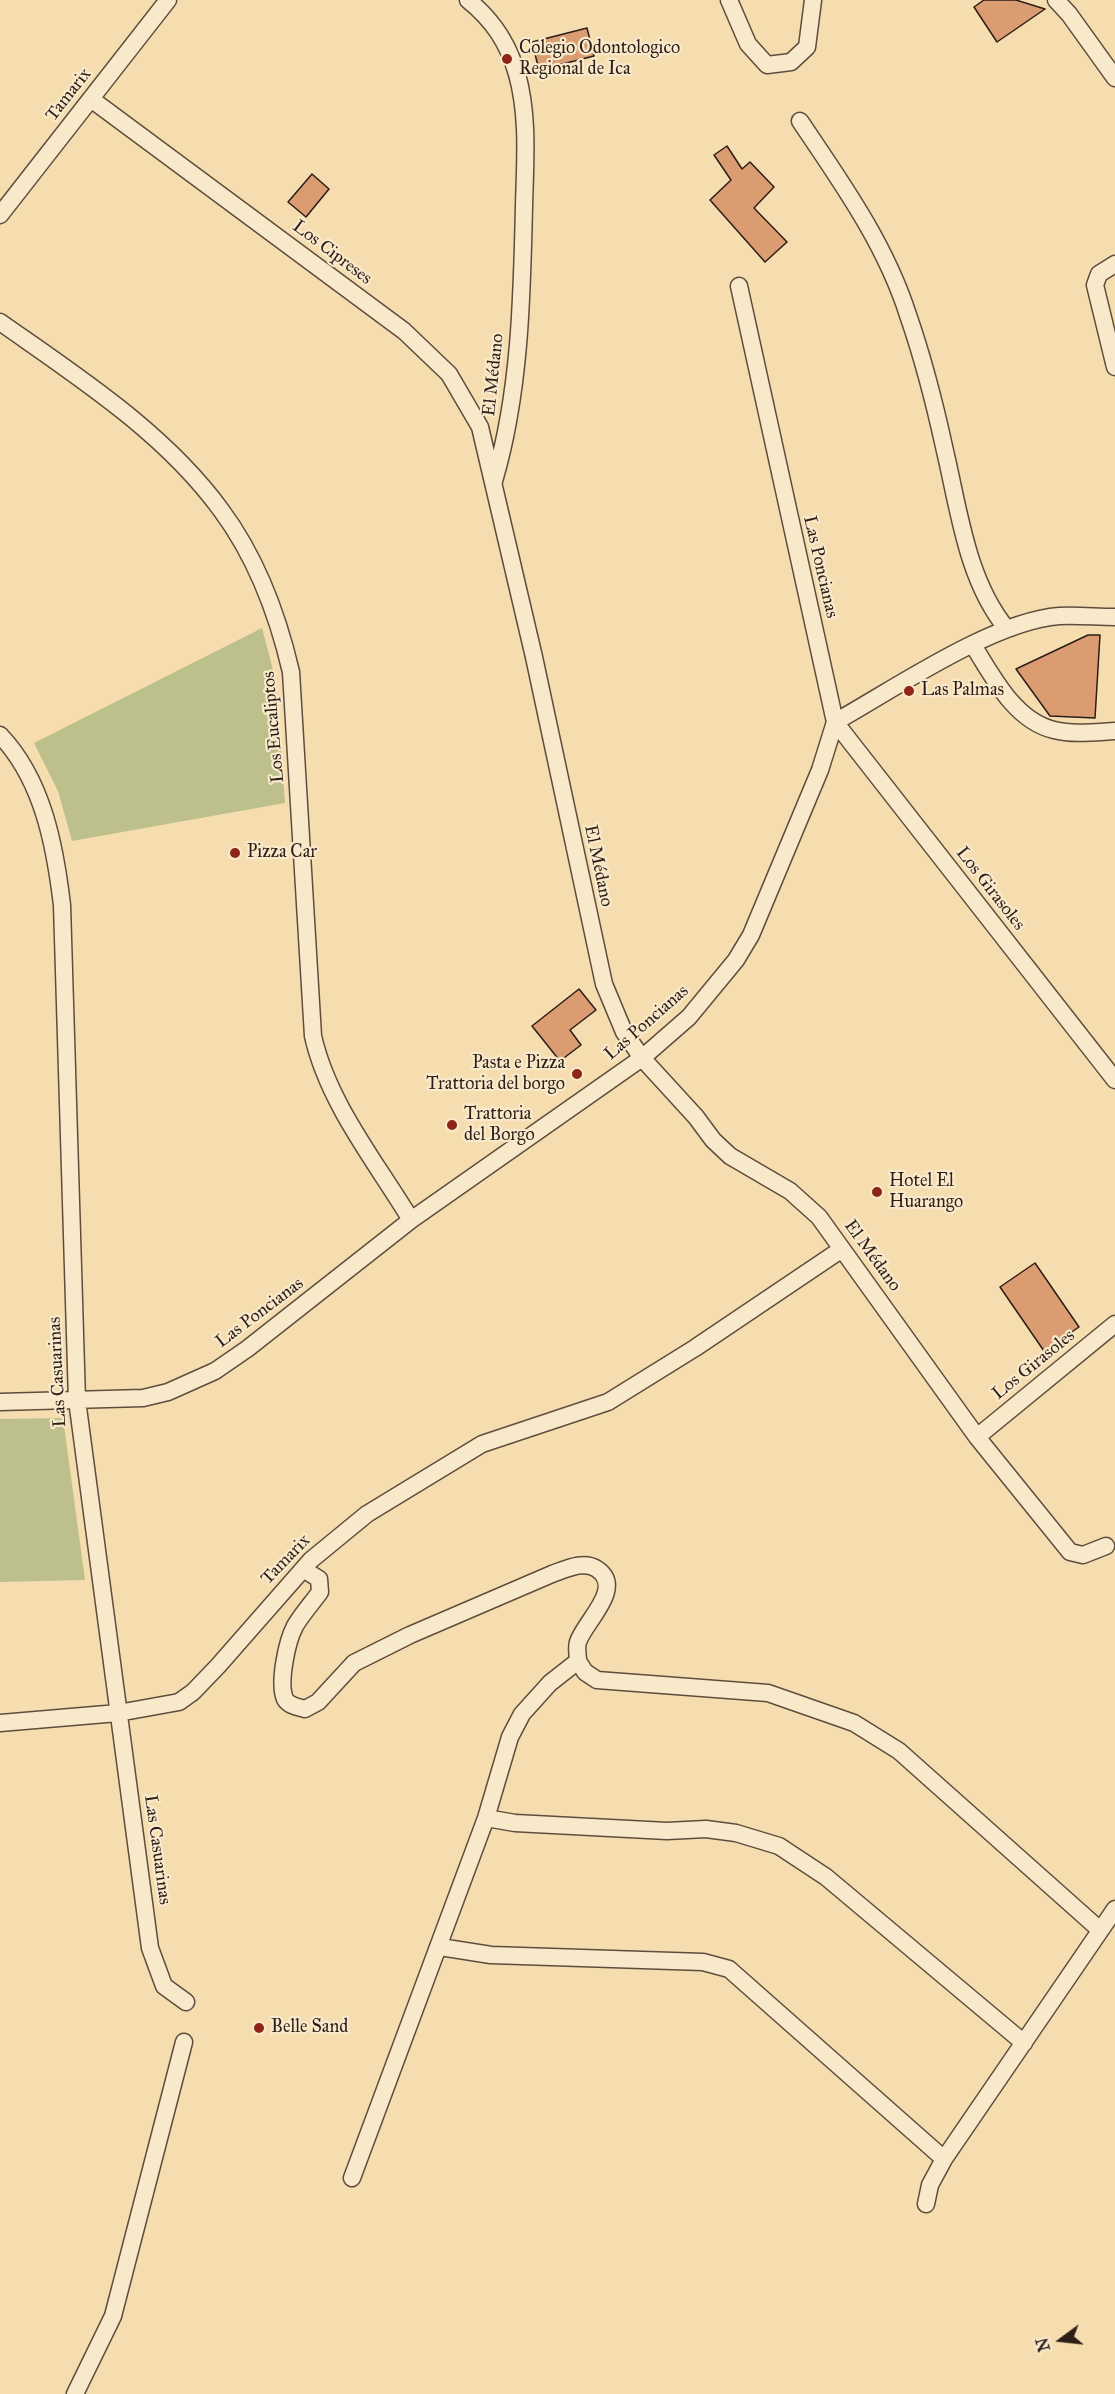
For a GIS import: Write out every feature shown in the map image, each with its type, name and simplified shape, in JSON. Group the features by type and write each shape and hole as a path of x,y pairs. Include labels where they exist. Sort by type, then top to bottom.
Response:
{"street":[{"name":"Tamarix","path":"0,215 168,0"},
{"name":"El Médano","path":"468,0 486,14 509,52 517,76 525,138 522,287 508,427 494,482 604,984 624,1032 642,1059 713,1140 730,1156 805,1202 819,1217 977,1437 1070,1552 1083,1555 1107,1546"},
{"path":"729,0 748,44 767,65 791,62 807,47 813,0"},
{"path":"1056,0 1070,14 1115,78"},
{"name":"Los Cipreses","path":"91,99 404,331 430,354 454,382 480,427 494,482"},
{"path":"800,121 856,204 900,291 942,437 974,567 995,615 1007,629"},
{"path":"1115,264 1099,274 1095,285 1115,367"},
{"name":"Las Poncianas","path":"0,1402 143,1398 168,1392 215,1371 247,1349 411,1220 642,1059 689,1017 736,960 751,935 820,770 835,722 739,286"},
{"name":"Los Eucaliptos","path":"0,322 89,385 176,458 221,510 242,542 262,585 282,632 291,672 315,1044 332,1089 411,1220"},
{"path":"835,722 973,645 1007,629 1059,616 1115,617"},
{"path":"973,645 997,684 1017,707 1041,726 1057,731 1115,731"},
{"name":"Los Girasoles","path":"835,722 1115,1080"},
{"name":"Las Casuarinas","path":"0,735 22,764 47,820 56,857 62,905 77,1400 150,1948 164,1986 186,2002"},
{"name":"Tamarix","path":"0,1723 118,1713 179,1702 194,1692 303,1569 367,1514 482,1444 608,1402 695,1348 842,1249"},
{"name":"Los Girasoles","path":"977,1437 1115,1324"},
{"path":"303,1569 319,1579 321,1586 320,1592 296,1625 288,1644 283,1686 286,1700 294,1707 305,1709 318,1702 354,1663 411,1635 552,1574 571,1567 591,1565 604,1574 608,1585 603,1600 578,1643 578,1661 585,1672 597,1680 768,1693 854,1723 899,1751 1100,1930"},
{"path":"352,2178 440,1947 486,1818 510,1737 522,1714 550,1683 578,1661"},
{"path":"486,1818 515,1822 667,1831 706,1829 736,1833 779,1846 826,1877 1024,2043"},
{"path":"926,2204 930,2185 944,2159 1115,1909"},
{"path":"440,1947 491,1956 703,1962 729,1969 944,2159"},
{"path":"75,2394 112,2316 184,2042"}],"green space":[{"path":"262,628 276,681 285,803 72,841 58,791 34,743"},
{"path":"63,1418 85,1580 0,1582 0,1419"}],"building":[{"path":"984,0 1016,0 1045,9 997,42 974,7"},
{"path":"587,28 594,56 539,70 532,42"},
{"path":"727,146 742,169 750,162 774,187 754,208 787,242 765,262 710,200 731,180 714,155"},
{"path":"312,174 329,189 306,217 288,202"},
{"path":"1088,635 1100,635 1095,718 1050,716 1016,669"},
{"path":"579,989 596,1010 570,1030 581,1045 560,1061 532,1026"},
{"path":"1035,1263 1079,1327 1044,1351 1000,1287"}],"place":[{"name":"Colegio Odontologico Regional de Ica","path":"507,59"},
{"name":"Las Palmas","path":"909,691"},
{"name":"Pizza Car","path":"235,853"},
{"name":"Pasta e Pizza Trattoria del borgo","path":"577,1074"},
{"name":"Trattoria del Borgo","path":"452,1125"},
{"name":"Hotel El Huarango","path":"877,1192"},
{"name":"Belle Sand","path":"259,2028"}]}
